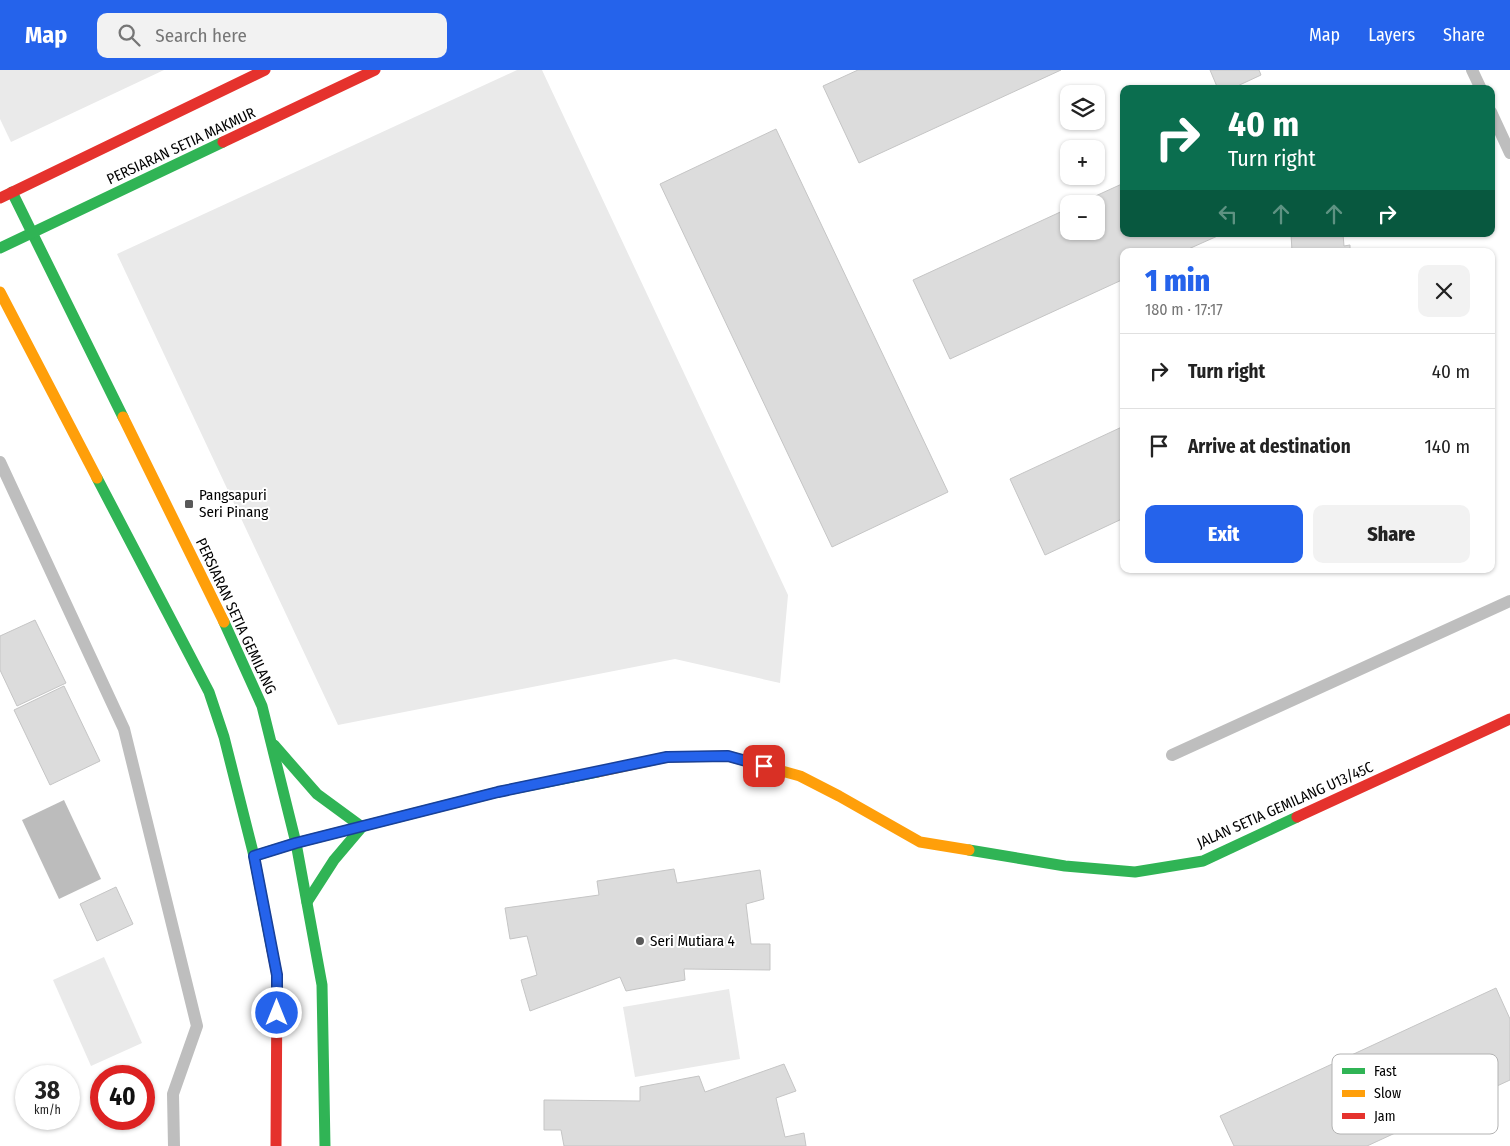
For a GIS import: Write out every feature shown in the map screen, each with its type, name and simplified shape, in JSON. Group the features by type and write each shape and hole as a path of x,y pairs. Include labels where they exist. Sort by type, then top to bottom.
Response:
{"street":[{"name":"PERSIARAN SETIA MAKMUR","path":"0,198 265,70"},
{"name":"PERSIARAN SETIA MAKMUR","path":"0,248 375,70"},
{"name":"PERSIARAN SETIA GEMILANG","path":"12,192 236,646 262,706 296,843 322,985 325,1146"},
{"path":"0,292 209,692 224,737 254,856 277,975 276,1146"},
{"name":"JALAN SETIA GEMILANG U13/45C","path":"254,856 296,843 498,792 667,757 728,756 800,776 920,842 1065,866 1134,872 1203,860 1510,719"},
{"path":"271,741 317,794 362,827 334,860 307,902"}],"lane":[{"path":"1472,70 1479,85"},
{"path":"1495,120 1510,152"},
{"path":"0,462 124,729 197,1026 173,1094 174,1146"},
{"path":"1172,755 1510,601"}],"shaded area":[{"path":"0,70 164,70 11,142 0,119"},
{"path":"517,70 542,70 788,595 780,683 675,659 338,725 117,254"},
{"path":"64,800 101,879 59,899 22,820"},
{"path":"104,957 142,1043 91,1065 53,980"},
{"path":"729,989 740,1059 635,1077 623,1007"}],"building":[{"path":"858,70 1061,70 859,163 823,86"},
{"path":"1210,70 1259,70 1261,75 1240,85 1216,85"},
{"path":"776,129 948,492 832,547 660,184"},
{"path":"1120,185 1120,237 1215,237 1191,248 1120,248 1120,281 950,359 913,280 1060,212 1060,240 1105,240 1105,195 1098,195"},
{"path":"1291,237 1343,237 1344,246 1350,245 1350,248 1292,248"},
{"path":"1120,428 1120,520 1045,555 1010,479"},
{"path":"35,620 66,683 17,706 0,670 0,636"},
{"path":"64,686 100,761 50,785 14,710"},
{"name":"Seri Mutiara 4","path":"674,869 677,883 760,870 764,899 746,904 751,944 770,944 770,970 684,969 685,980 626,991 620,977 530,1011 521,980 537,975 527,936 510,939 505,908 599,895 597,881"},
{"path":"116,887 133,924 97,941 80,904"},
{"path":"1496,988 1510,1019 1510,1080 1498,1086 1498,1054 1354,1054"},
{"path":"784,1064 796,1091 776,1098 785,1137 804,1133 806,1146 564,1146 561,1130 544,1130 544,1100 640,1101 640,1087 699,1076 705,1092"},
{"path":"1332,1064 1332,1134 1393,1134 1367,1146 1234,1146 1220,1116"}],"traffic: fast":[{"path":"0,248 223,142"},
{"path":"12,192 123,417"},
{"path":"97,478 209,692 224,737 254,856 272,950"},
{"path":"224,622 262,706 296,843 322,985 325,1146"},
{"path":"274,745 317,794 362,827"},
{"path":"254,856 296,843 498,792 597,772"},
{"path":"969,850 1065,866 1135,872 1203,861 1297,817"},
{"path":"307,902 334,860 362,827"}],"traffic: slow":[{"path":"0,292 97,478"},
{"path":"123,417 224,622"},
{"path":"597,772 667,757 728,756 800,776 920,842 969,850"}],"traffic: jam":[{"path":"0,198 265,70"},
{"path":"223,142 375,70"},
{"path":"1297,817 1510,719"},
{"path":"272,950 277,975 276,1146"}],"place":[{"name":"Pangsapuri Seri Pinang","path":"189,504"},
{"name":"Seri Mutiara 4","path":"640,941"}],"route":[{"path":"277,1013 277,975 254,856 296,843 498,792 667,757 728,756 764,766"}]}
